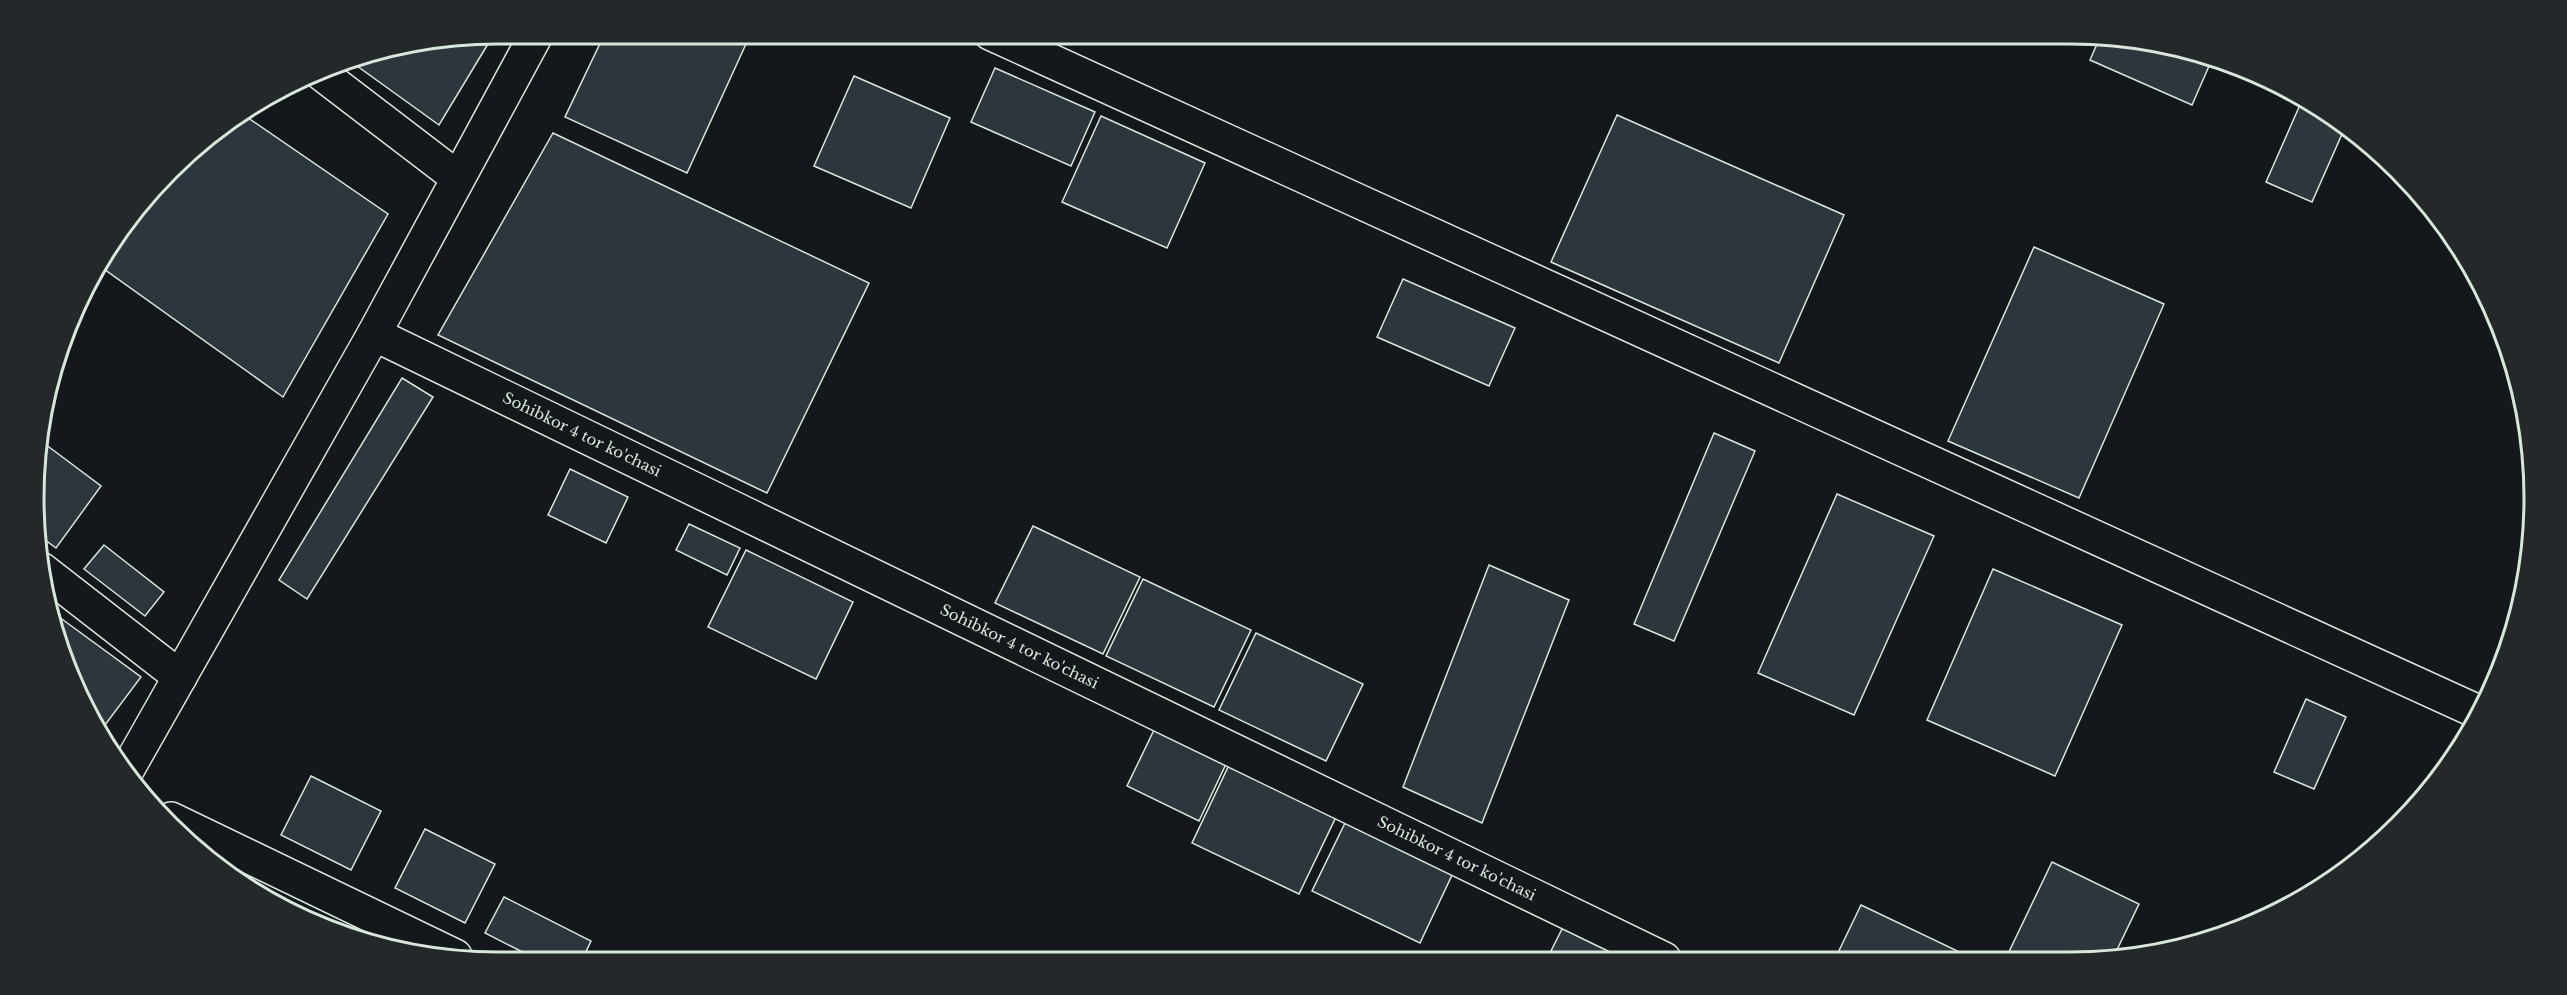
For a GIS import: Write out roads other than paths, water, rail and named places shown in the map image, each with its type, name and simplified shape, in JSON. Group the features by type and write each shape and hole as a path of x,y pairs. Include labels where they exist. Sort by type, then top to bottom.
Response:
{"street":[{"path":"130,764 374,334 531,44"},
{"path":"1014,44 2471,709"},
{"path":"326,77 458,178"},
{"name":"Sohibkor 4 tor ko'chasi","path":"374,334 1650,952"},
{"path":"50,575 180,677"},
{"path":"182,824 439,948"}]}
